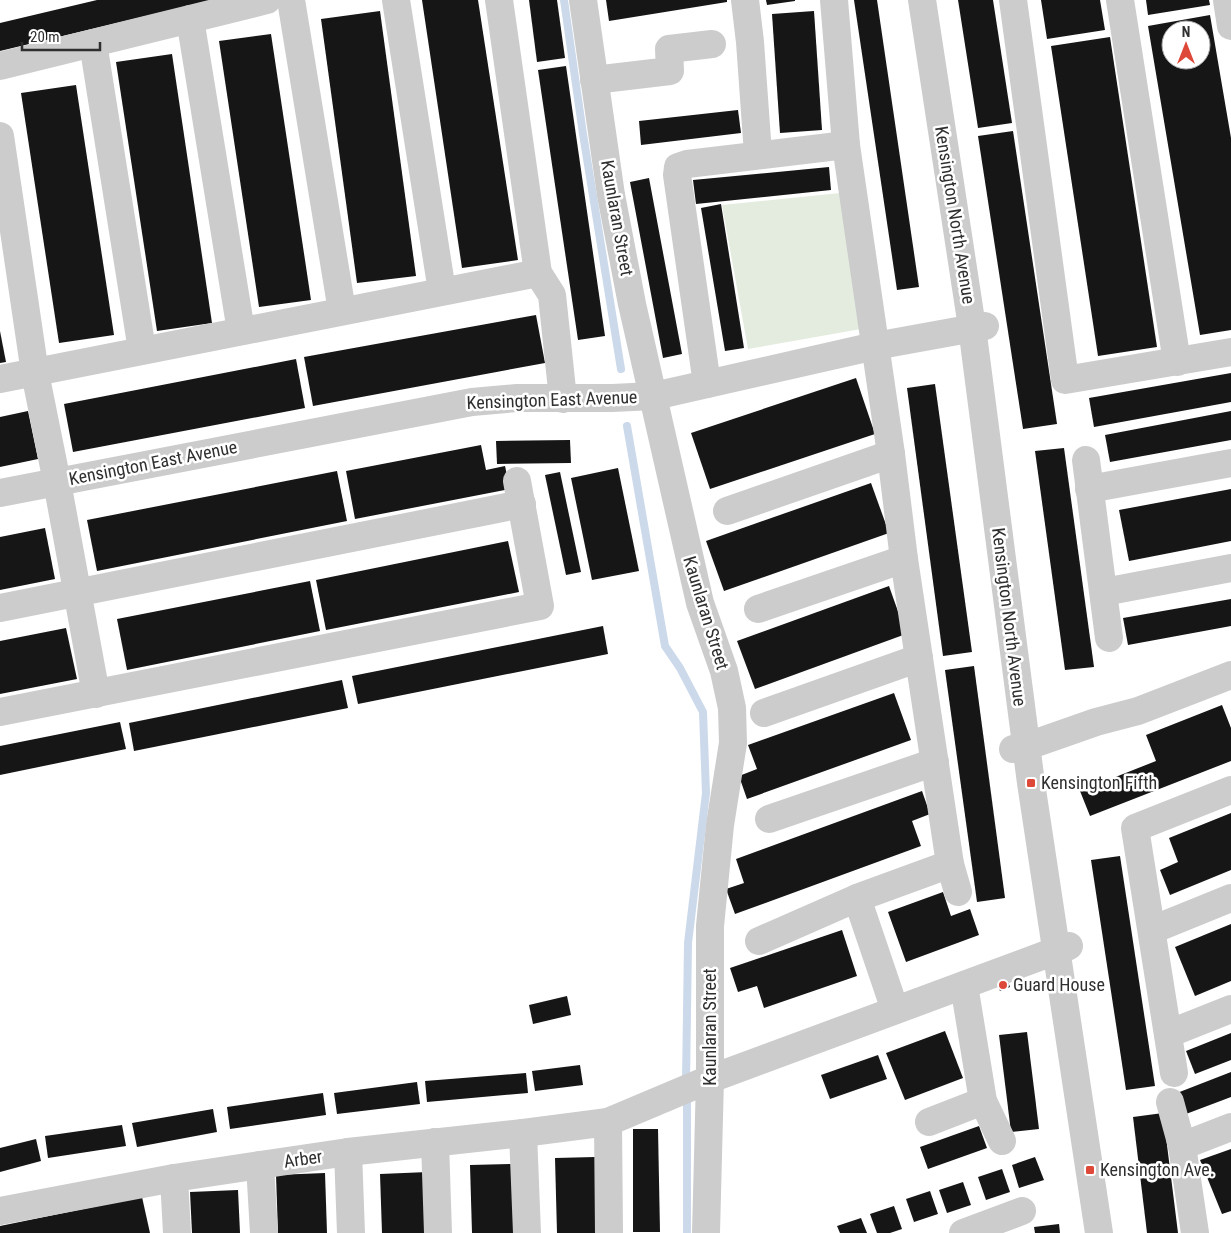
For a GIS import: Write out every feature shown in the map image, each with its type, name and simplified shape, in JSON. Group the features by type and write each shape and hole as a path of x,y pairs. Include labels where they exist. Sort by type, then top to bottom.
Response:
{"street":[{"path":"0,66 267,0"},
{"path":"291,0 342,311"},
{"path":"396,0 442,291"},
{"path":"499,0 538,273 552,295 563,399"},
{"name":"Kaunlaran Street","path":"583,0 611,194 629,286 634,397 682,529 700,603 724,671 732,708 733,744 720,825 694,1086 706,1233"},
{"path":"744,0 750,42 758,154"},
{"path":"834,0 846,145 904,559 950,864 958,892"},
{"name":"Kensington North Avenue","path":"922,0 978,326 1020,747 1062,949 1099,1233"},
{"path":"1013,0 1065,380 1231,352"},
{"path":"1120,0 1177,362"},
{"path":"1227,0 1231,26"},
{"path":"190,19 241,331"},
{"path":"92,43 142,350"},
{"path":"594,80 670,71 669,49 712,44"},
{"path":"0,136 35,372 96,694"},
{"path":"708,384 678,167 687,164 758,154 846,145"},
{"path":"0,379 538,273"},
{"name":"Kensington East Avenue","path":"0,493 472,402 517,398 634,397 708,384 875,346 978,326"},
{"path":"727,511 890,454"},
{"path":"1086,460 1109,638"},
{"path":"1089,489 1231,463"},
{"path":"0,608 78,593 519,493 540,606 0,712"},
{"path":"758,609 904,559"},
{"path":"1104,592 1231,568"},
{"path":"764,713 919,658"},
{"path":"1020,747 1096,722 1138,711 1231,675"},
{"path":"770,819 935,762"},
{"path":"1174,1073 1135,828 1231,790"},
{"path":"760,941 857,898 950,864"},
{"path":"857,898 895,1010"},
{"path":"1152,930 1231,898"},
{"name":"Arber","path":"0,1211 174,1178 348,1152 608,1122 694,1086 1062,949"},
{"path":"964,986 983,1101 1002,1141"},
{"path":"1168,1034 1231,1009"},
{"path":"929,1122 983,1101"},
{"path":"1170,1102 1182,1146 1195,1233"},
{"path":"608,1122 609,1233"},
{"path":"1182,1146 1231,1127"},
{"path":"523,1133 527,1233"},
{"path":"434,1142 438,1233"},
{"path":"348,1152 351,1233"},
{"path":"260,1165 264,1233"},
{"path":"174,1178 177,1233"},
{"path":"963,1233 991,1228 1022,1211"}],"shaded area":[{"path":"840,193 861,329 748,349 722,205"}],"building":[{"path":"97,0 209,1 0,51 0,23"},
{"path":"422,0 478,0 518,260 462,268"},
{"path":"529,0 557,0 565,58 537,62"},
{"path":"606,0 727,0 727,2 609,21"},
{"path":"766,0 795,0 795,1 767,5"},
{"path":"854,0 877,0 919,287 897,290"},
{"path":"958,0 993,0 1012,123 978,128"},
{"path":"1041,0 1100,0 1105,30 1047,39"},
{"path":"1146,0 1209,0 1210,5 1148,15"},
{"path":"380,11 416,276 357,283 321,19"},
{"path":"814,11 822,130 780,133 772,14"},
{"path":"1210,15 1211,20 1182,20"},
{"path":"1211,21 1231,138 1231,330 1200,335 1148,26 1161,24 1161,70 1211,70"},
{"path":"271,34 311,300 259,307 219,41"},
{"path":"1110,37 1157,347 1098,356 1051,46"},
{"path":"172,54 212,323 157,331 116,62"},
{"path":"566,66 605,336 578,340 538,70"},
{"path":"76,85 114,335 59,343 21,93"},
{"path":"738,110 741,133 641,145 639,121"},
{"path":"1013,131 1057,424 1023,429 978,136"},
{"path":"829,167 831,190 696,204 693,180"},
{"path":"649,178 682,354 663,358 630,182"},
{"path":"721,204 744,348 725,351 701,208"},
{"path":"536,315 545,363 313,406 304,357"},
{"path":"0,331 6,362 0,363"},
{"path":"296,359 305,408 73,452 64,404"},
{"path":"1231,373 1231,402 1094,427 1089,398"},
{"path":"856,378 875,434 710,489 691,433"},
{"path":"935,384 972,652 943,656 907,388"},
{"path":"28,411 38,459 0,467 0,417"},
{"path":"1231,411 1231,440 1110,462 1105,435"},
{"path":"570,440 571,463 497,464 496,441"},
{"path":"481,445 486,470 505,466 510,489 355,519 346,471"},
{"path":"1064,448 1094,667 1065,670 1035,451"},
{"path":"618,468 639,571 592,580 571,478"},
{"path":"337,471 347,521 97,571 87,520"},
{"path":"560,472 581,572 566,575 545,475"},
{"path":"871,483 889,533 724,591 706,541"},
{"path":"1231,489 1231,541 1129,561 1119,510"},
{"path":"45,528 55,579 0,590 0,537"},
{"path":"508,541 519,592 326,630 316,580"},
{"path":"310,581 320,631 127,670 117,619"},
{"path":"889,586 906,634 755,689 737,641"},
{"path":"1231,599 1231,626 1128,645 1123,618"},
{"path":"603,626 608,654 358,704 352,676"},
{"path":"66,628 77,679 0,694 0,641"},
{"path":"974,666 1005,898 977,902 945,670"},
{"path":"342,680 348,708 134,751 129,723"},
{"path":"894,693 911,740 747,799 739,776 757,769 748,745"},
{"path":"1222,705 1231,728 1231,761 1090,816 1080,791 1156,761 1146,735"},
{"path":"120,722 126,749 0,775 0,746"},
{"path":"922,791 930,814 912,821 921,846 735,914 726,889 744,883 736,859"},
{"path":"1231,813 1231,870 1170,895 1160,870 1178,862 1169,838"},
{"path":"1120,856 1155,1086 1126,1090 1091,860"},
{"path":"943,892 951,916 970,909 979,935 906,962 888,912"},
{"path":"1231,924 1231,981 1195,996 1175,947"},
{"path":"842,930 857,976 764,1008 757,986 738,992 730,968"},
{"name":"Guard House","path":"1007,979 1010,987 1000,991 996,982"},
{"path":"567,996 571,1015 533,1024 529,1005"},
{"path":"945,1031 963,1078 905,1100 886,1053"},
{"path":"1027,1032 1039,1129 1011,1132 999,1035"},
{"path":"1231,1033 1231,1060 1195,1074 1186,1051"},
{"path":"878,1055 887,1079 830,1099 821,1075"},
{"path":"580,1065 583,1085 535,1091 532,1071"},
{"path":"1231,1072 1231,1097 1186,1114 1177,1093"},
{"path":"526,1073 528,1093 427,1102 425,1081"},
{"path":"417,1082 420,1104 337,1114 334,1093"},
{"path":"323,1093 326,1115 230,1129 227,1107"},
{"path":"213,1109 217,1132 137,1147 132,1123"},
{"path":"1163,1113 1178,1233 1147,1233 1133,1117"},
{"path":"122,1125 126,1146 48,1158 45,1136"},
{"path":"979,1126 987,1148 928,1169 920,1147"},
{"path":"633,1129 658,1129 660,1232 633,1232"},
{"path":"36,1139 41,1161 0,1172 0,1148"},
{"path":"1231,1149 1231,1211 1222,1214 1200,1160"},
{"path":"595,1157 597,1233 557,1233 555,1158"},
{"path":"1035,1157 1044,1180 1019,1188 1012,1165"},
{"path":"513,1164 515,1233 472,1233 470,1165"},
{"path":"1002,1169 1010,1192 986,1200 978,1177"},
{"path":"428,1172 430,1233 382,1233 380,1174"},
{"path":"325,1173 327,1233 278,1233 276,1175"},
{"path":"963,1182 971,1205 947,1213 939,1190"},
{"path":"238,1190 240,1233 192,1233 190,1192"},
{"path":"930,1191 938,1214 914,1222 906,1199"},
{"path":"142,1197 150,1233 0,1233 0,1226"},
{"path":"894,1206 902,1229 890,1233 877,1233 870,1214"},
{"path":"861,1218 867,1233 840,1233 837,1226"},
{"path":"1059,1224 1060,1233 1035,1233 1034,1227"}],"waterway":[{"path":"564,0 583,134 621,369"},
{"path":"627,426 665,646 680,668 703,712 706,793 688,943 686,1082"},
{"path":"687,1094 687,1233"}],"place":[{"name":"Kensington Fifth","path":"1031,783"},
{"name":"Guard House","path":"1003,985"},
{"name":"Kensington Ave.","path":"1090,1170"}]}
